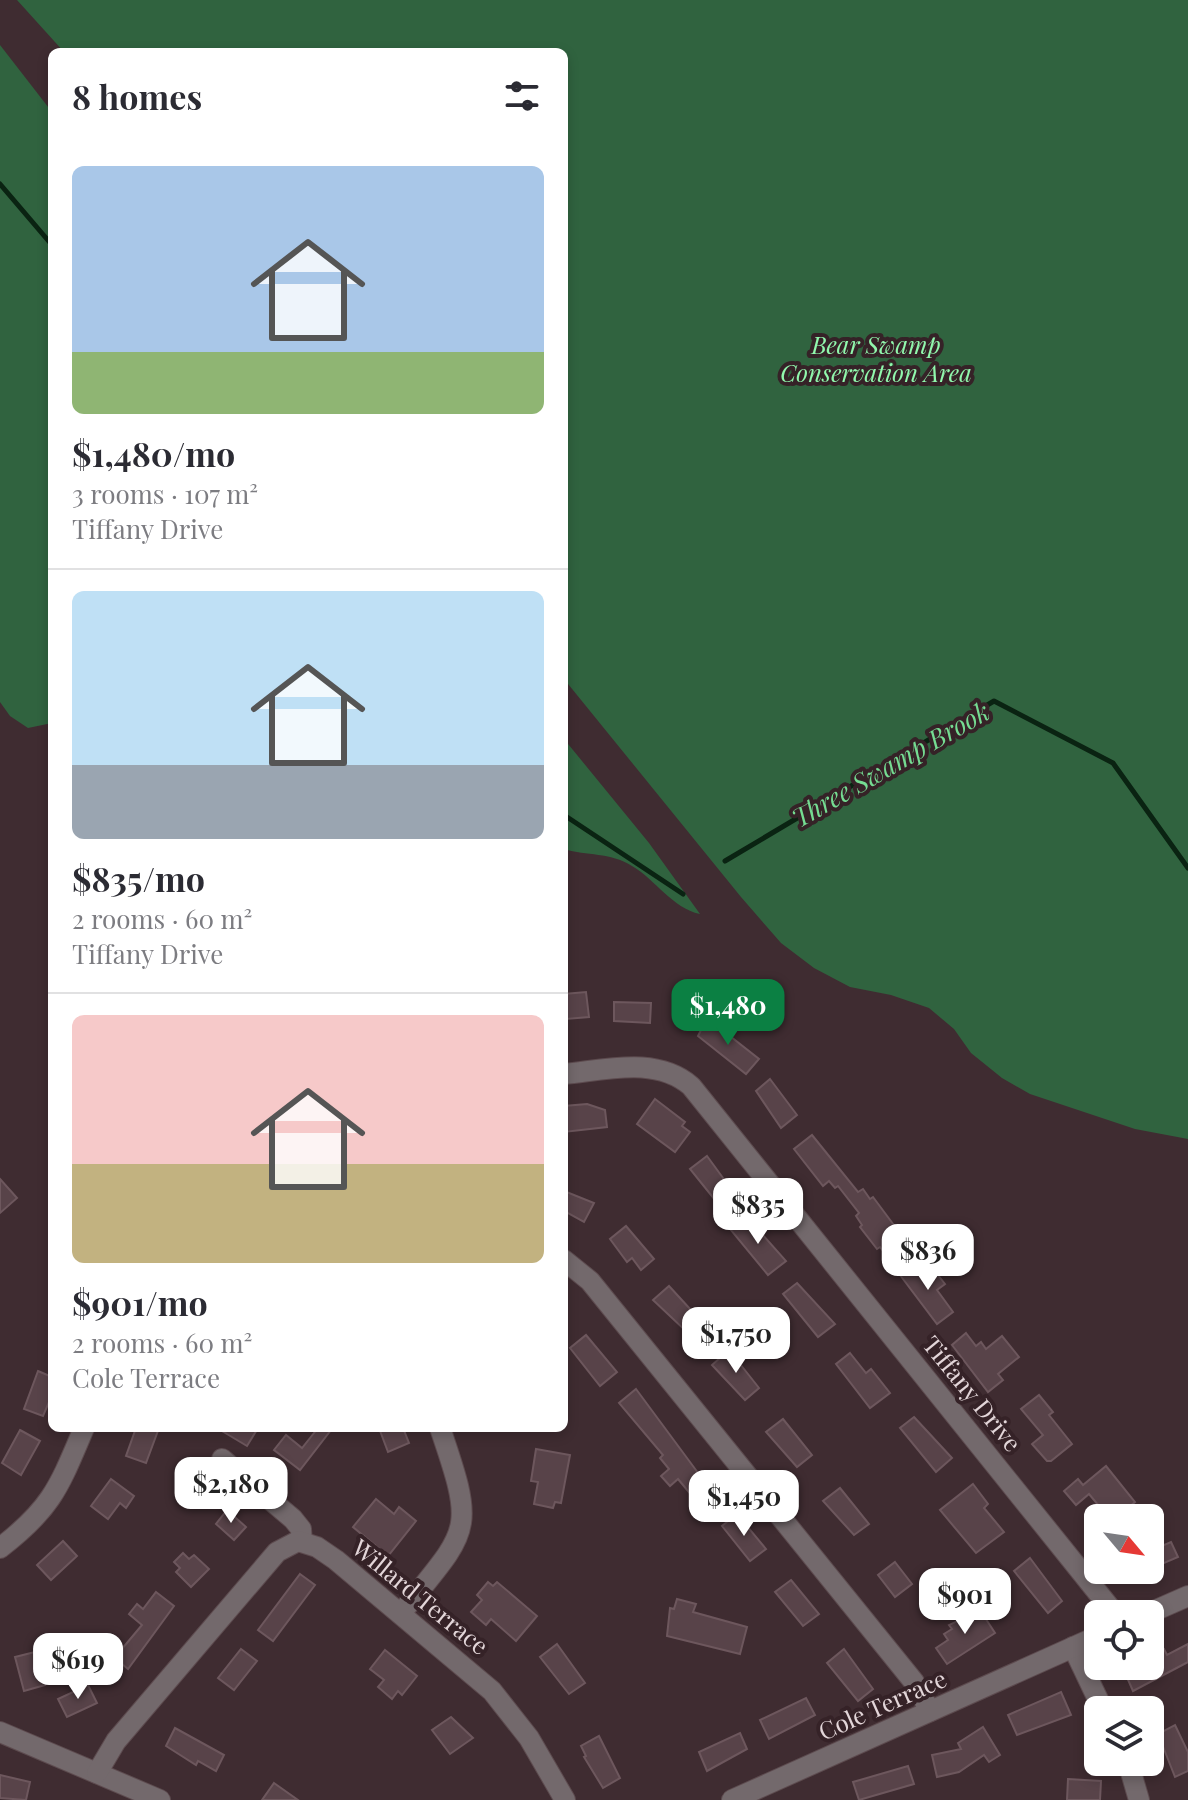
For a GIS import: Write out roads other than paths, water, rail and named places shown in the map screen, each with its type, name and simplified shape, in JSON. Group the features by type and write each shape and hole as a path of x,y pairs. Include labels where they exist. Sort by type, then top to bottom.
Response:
{"street":[{"name":"Tiffany Drive","path":"568,1074 650,1068 677,1075 691,1086 1104,1600"},
{"path":"568,1263 590,1281 914,1682 930,1711"},
{"path":"0,1548 30,1525 51,1502 82,1432"},
{"path":"402,1612 449,1552 462,1526 460,1489 441,1432"},
{"path":"97,1773 116,1741 277,1552 289,1543 302,1542 301,1529 288,1514 222,1459"},
{"name":"Willard Terrace","path":"302,1542 336,1560 402,1612 501,1700 538,1750 565,1800"},
{"path":"1164,1607 1188,1596"},
{"name":"Cole Terrace","path":"732,1800 1084,1642"},
{"path":"1073,1647 1096,1696"},
{"path":"0,1732 160,1800"},
{"path":"1132,1776 1139,1800"}],"waterway":[{"name":"Three Swamp Brook","path":"0,184 48,240"},
{"name":"Three Swamp Brook","path":"725,861 994,701 1113,763 1188,868"},
{"name":"Three Swamp Brook","path":"568,818 683,894"}],"park label":[{"name":"Bear Swamp Conservation Area","path":"876,358"}]}
